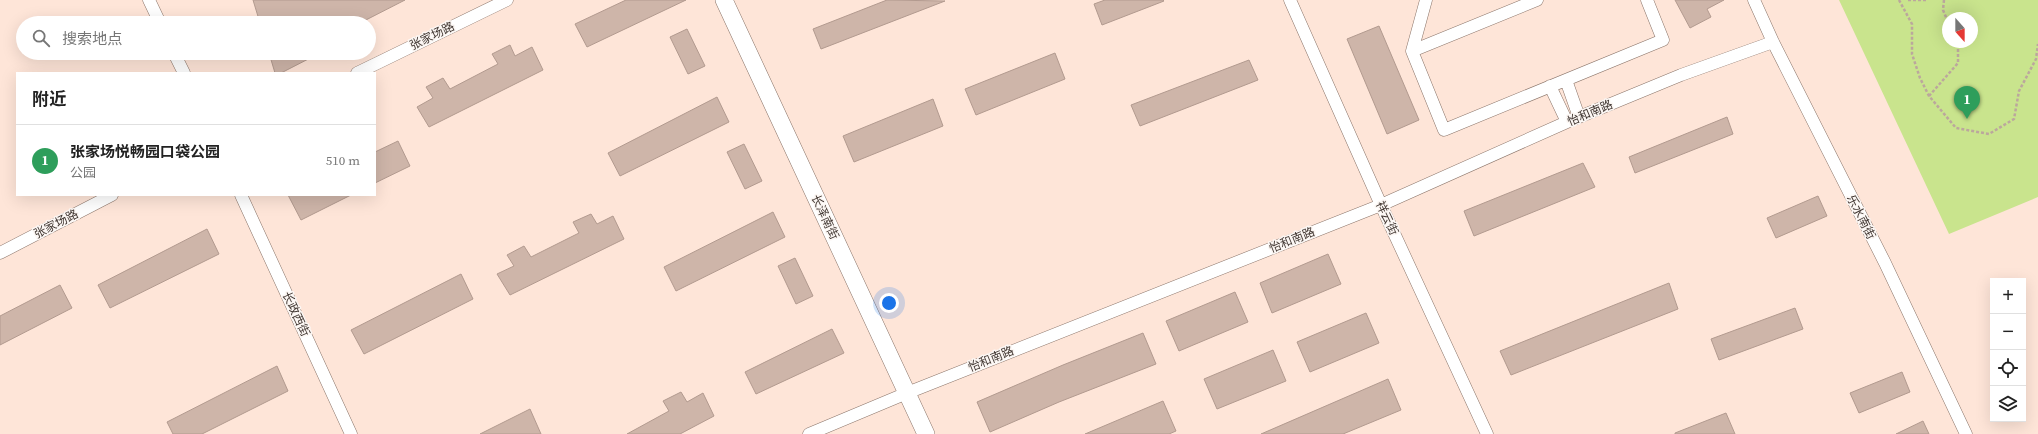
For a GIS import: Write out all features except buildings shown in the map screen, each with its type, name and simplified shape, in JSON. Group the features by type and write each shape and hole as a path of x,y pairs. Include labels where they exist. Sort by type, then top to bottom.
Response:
{"street":[{"path":"149,0 157,16"},
{"name":"张家场路","path":"359,72 507,0"},
{"name":"长泽南街","path":"724,0 926,434"},
{"name":"祥云街","path":"1290,0 1381,205 1487,434"},
{"path":"1426,0 1412,51 1444,130 1663,40 1647,0"},
{"path":"1412,51 1537,0"},
{"name":"乐水南街","path":"1754,0 1773,42 1884,263 1966,434"},
{"name":"怡和南路","path":"809,434 907,393 1381,205 1567,122 1681,75 1773,42"},
{"path":"178,60 184,72"},
{"path":"1566,80 1580,117"},
{"path":"1550,86 1567,122"},
{"name":"张家场路","path":"0,253 110,196"},
{"name":"长政西街","path":"241,196 351,434"}],"path":[{"path":"1899,0 1912,24 1912,54 1920,78 1929,96 1956,128 1989,134 2014,119 2018,104 2019,91 2036,59 2038,44"},
{"path":"1908,0 1927,0"},
{"path":"1944,0 1944,12"},
{"path":"1929,96 1958,63 1958,48"}],"green space":[{"path":"1839,0 2038,0 2038,197 1949,234"}],"place":[{"name":"张家场悦畅园口袋公园","path":"1967,119"}]}
